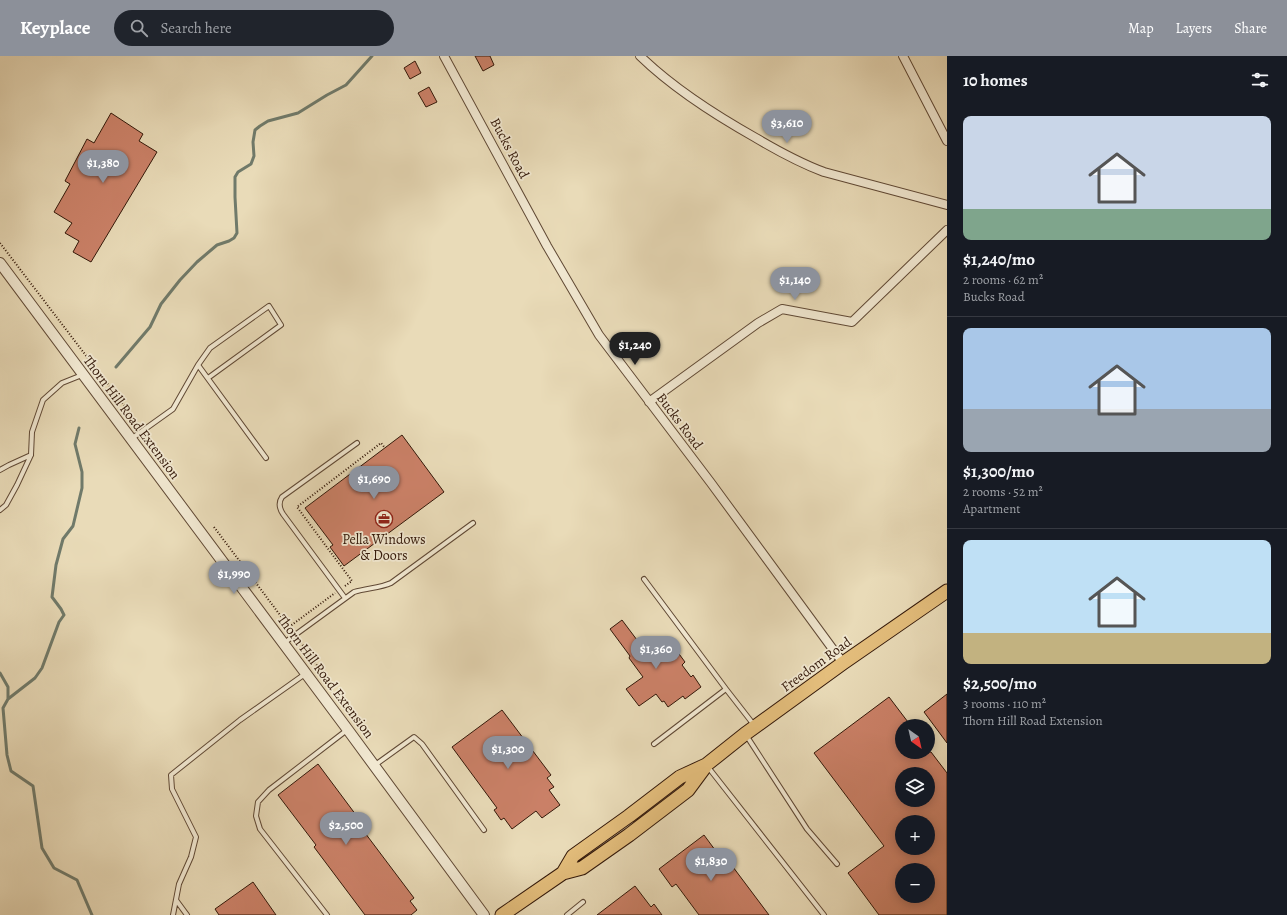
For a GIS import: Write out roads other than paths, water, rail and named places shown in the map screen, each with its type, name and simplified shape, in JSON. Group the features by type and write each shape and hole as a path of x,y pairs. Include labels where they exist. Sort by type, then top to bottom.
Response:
{"main road":[{"name":"Freedom Road","path":"502,915 563,873 582,868 653,817 688,790 706,765 750,731 947,591"}],"street":[{"name":"Bucks Road","path":"444,56 547,246 599,335 843,664"},
{"path":"640,56 657,72 686,94 726,121 808,166 824,172 947,205"},
{"path":"903,56 947,141"},
{"path":"649,402 758,323 782,309 852,322 947,230"},
{"name":"Thorn Hill Road Extension","path":"0,263 306,673 484,915"}],"lane":[{"path":"131,439 173,409 198,365 210,348 269,306 282,325 208,378"},
{"path":"198,365 266,458"},
{"path":"0,510 6,506 31,455 32,432 43,400 62,382 83,374"},
{"path":"345,598 283,514 279,505 282,497 357,443"},
{"path":"0,470 31,455"},
{"path":"284,644 354,592 362,589 385,586 392,583 473,523"},
{"path":"644,579 726,689 750,731 776,782 807,829 837,864"},
{"path":"173,915 179,884 191,857 196,837 172,789 171,775 240,720 306,673"},
{"path":"654,744 726,689"},
{"path":"327,915 260,829 256,816 258,802 269,790 348,730"},
{"path":"374,766 414,737 422,744 484,830"},
{"path":"706,765 824,915"},
{"path":"176,900 187,915"},
{"path":"566,915 583,902"}],"waterway":[{"path":"116,367 150,327 161,304 180,280 197,262 217,245 229,241 234,238 237,233 235,177 238,172 251,164 254,156 253,142 255,130 268,121 298,113 346,85 372,56"},
{"path":"8,699 35,678 42,668 59,622 64,615 52,597 56,565 63,539 73,526 82,488 82,472 75,444 79,428"},
{"path":"0,673 8,687 8,699 3,708 7,755 11,771 33,786 42,848 54,868 77,880 92,915"}],"place":[{"name":"Pella Windows & Doors","path":"384,519"}]}
